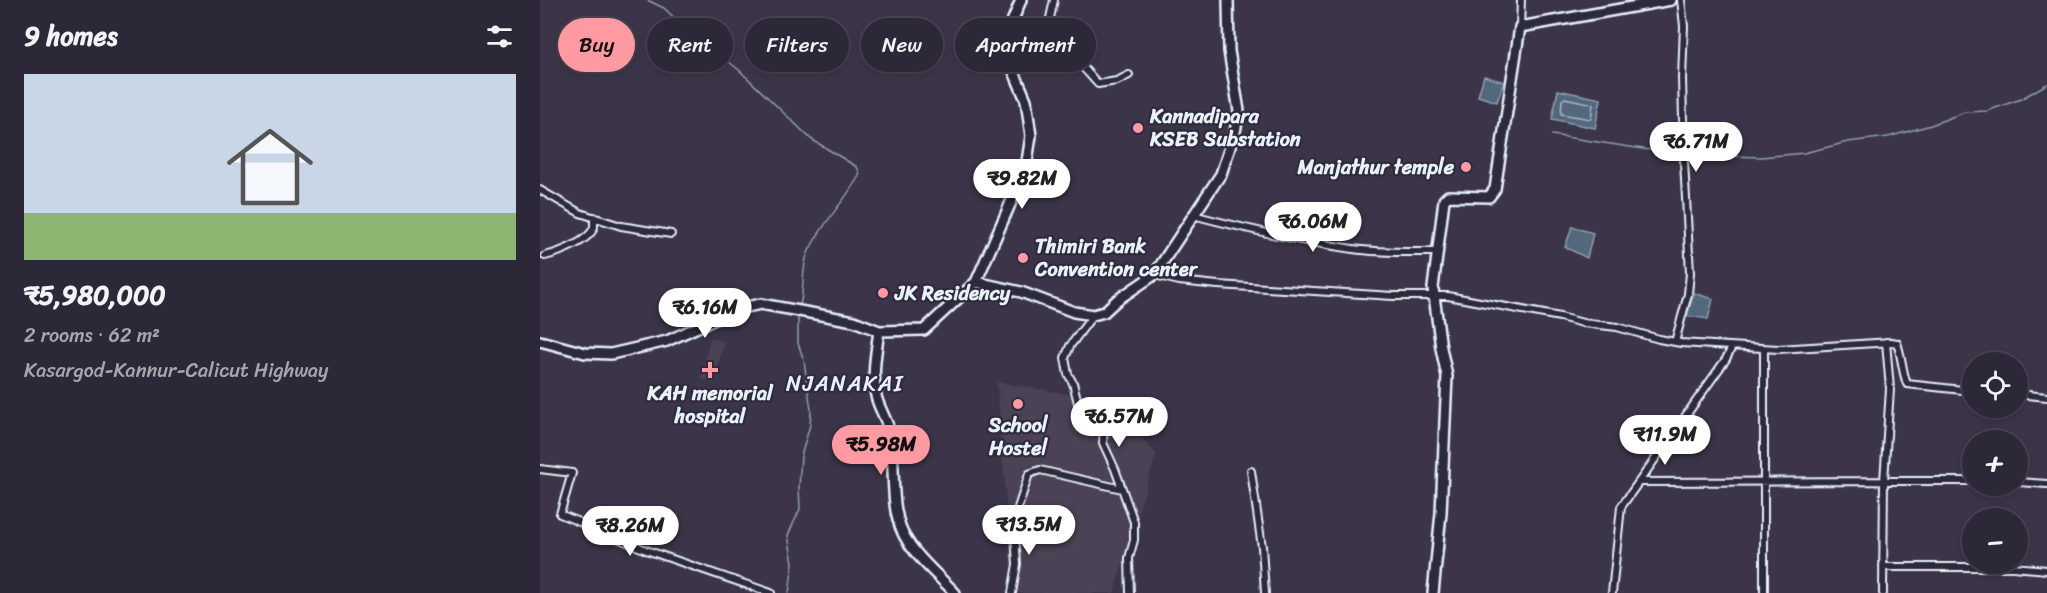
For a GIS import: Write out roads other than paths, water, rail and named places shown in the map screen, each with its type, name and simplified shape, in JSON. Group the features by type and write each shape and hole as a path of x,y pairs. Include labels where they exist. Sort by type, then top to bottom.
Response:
{"street":[{"path":"540,341 585,353 611,354 667,341 737,309 761,304 854,321 879,332 924,330 976,282 1026,168 1031,136 1026,100 1009,60 1007,34 1021,0"},
{"path":"1054,0 1050,18 1053,38 1072,55 1091,78 1098,84 1118,81 1129,75"},
{"path":"976,282 1021,292 1074,312 1093,315 1104,312 1117,300 1154,275 1221,174 1235,132 1239,111 1229,51 1228,0"},
{"path":"1433,593 1441,513 1447,376 1433,296 1444,200 1448,196 1489,197 1495,189 1520,27 1521,0"},
{"path":"1520,27 1671,0"},
{"path":"1675,342 1688,294 1690,273 1683,150 1684,26 1681,0"},
{"path":"540,190 580,213 621,226 671,234"},
{"path":"1193,215 1246,229 1353,249 1437,252"},
{"path":"545,256 562,252 590,233 594,227 594,217"},
{"path":"1154,275 1179,281 1218,285 1393,296 1448,296 1583,323 1617,327 1675,342 1764,349 1897,343 1907,384 1962,390"},
{"path":"1093,315 1070,346 1065,358 1078,403 1090,410 1104,424 1103,443 1134,522 1134,540 1129,558 1130,593"},
{"path":"879,332 874,369 876,396 890,432 898,522 908,543 955,593"},
{"path":"1883,593 1884,481 1890,389 1887,342"},
{"path":"1612,593 1621,507 1726,359 1732,347"},
{"path":"1764,349 1764,593"},
{"path":"2028,395 2047,397"},
{"path":"540,469 572,473 561,514 646,550 771,593"},
{"path":"1012,593 1017,564 1014,520 1029,474 1040,470 1122,489"},
{"path":"1251,471 1262,547 1264,593"},
{"path":"1639,482 1962,481"},
{"path":"2028,483 2047,484"},
{"path":"1883,567 2033,567 2047,570"}],"water":[{"path":"1484,76 1504,82 1497,102 1478,96"},
{"path":"1558,90 1601,99 1595,128 1552,119"},
{"path":"1572,227 1593,233 1587,258 1565,247"},
{"path":"1694,293 1713,299 1708,319 1687,316"}],"waterway":[{"path":"647,0 664,8 684,27 738,69 811,139 857,167 860,174 813,242 808,253 804,265 800,305"},
{"path":"1686,155 1762,157 1804,153 1848,142 1888,137 1931,125 1965,112 1987,111 2021,99 2047,84"},
{"path":"1552,135 1682,155"},
{"path":"789,593 793,563 788,535 800,509 801,456 810,425 811,410 804,361 798,343 798,317"}],"place":[{"name":"Kannadipara KSEB Substation","path":"1138,128"},
{"name":"Manjathur temple","path":"1466,167"},
{"name":"Thimiri Bank Convention center","path":"1023,258"},
{"name":"JK Residency","path":"883,293"},
{"name":"KAH memorial hospital","path":"710,370"},
{"name":"School Hostel","path":"1018,404"}],"district":[{"name":"NJANAKAI","path":"845,383"}]}
